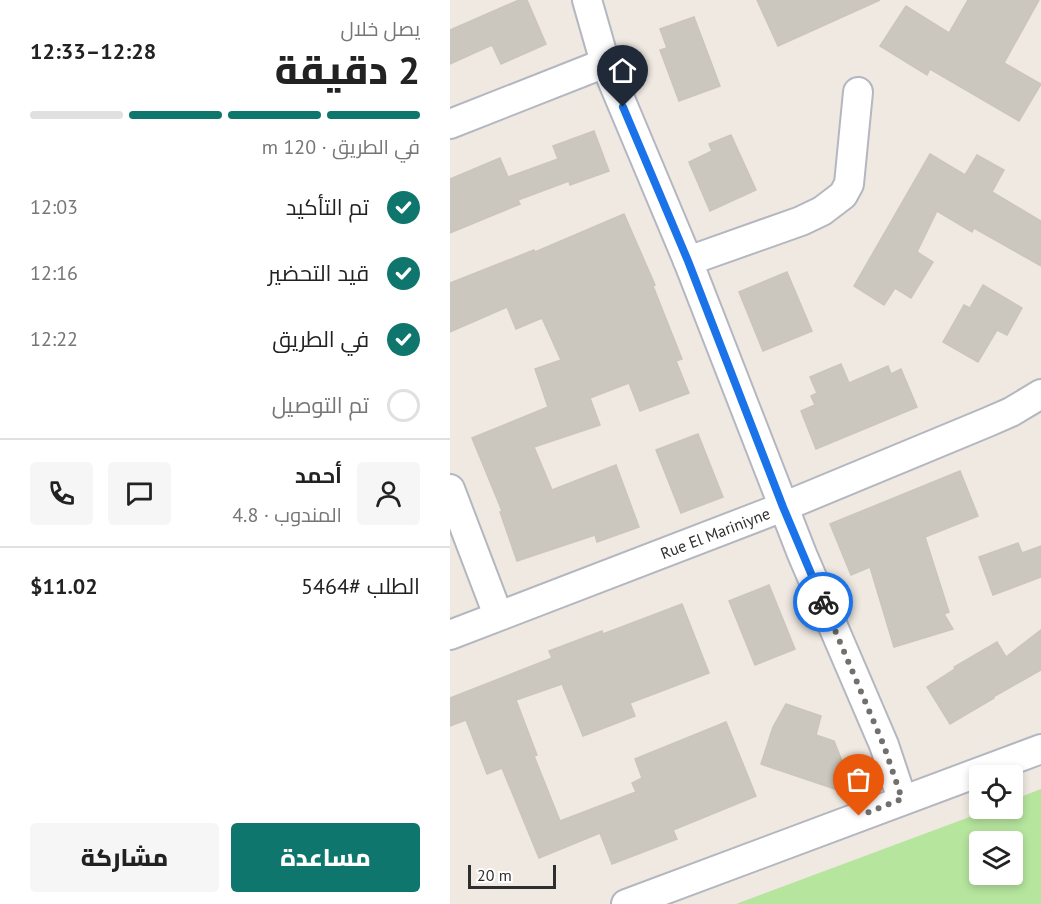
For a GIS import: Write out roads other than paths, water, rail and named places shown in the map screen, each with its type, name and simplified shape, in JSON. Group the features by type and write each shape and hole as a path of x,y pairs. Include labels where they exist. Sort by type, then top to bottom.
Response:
{"street":[{"path":"587,0 605,63 688,261 783,507 884,746 902,799"},
{"path":"450,124 605,63"},
{"path":"688,261 801,221 822,211 843,195 849,184 858,92"},
{"name":"Rue El Mariniyne","path":"450,635 783,507 1011,412 1041,394"},
{"path":"450,489 498,615"},
{"path":"626,904 1041,749"}]}
